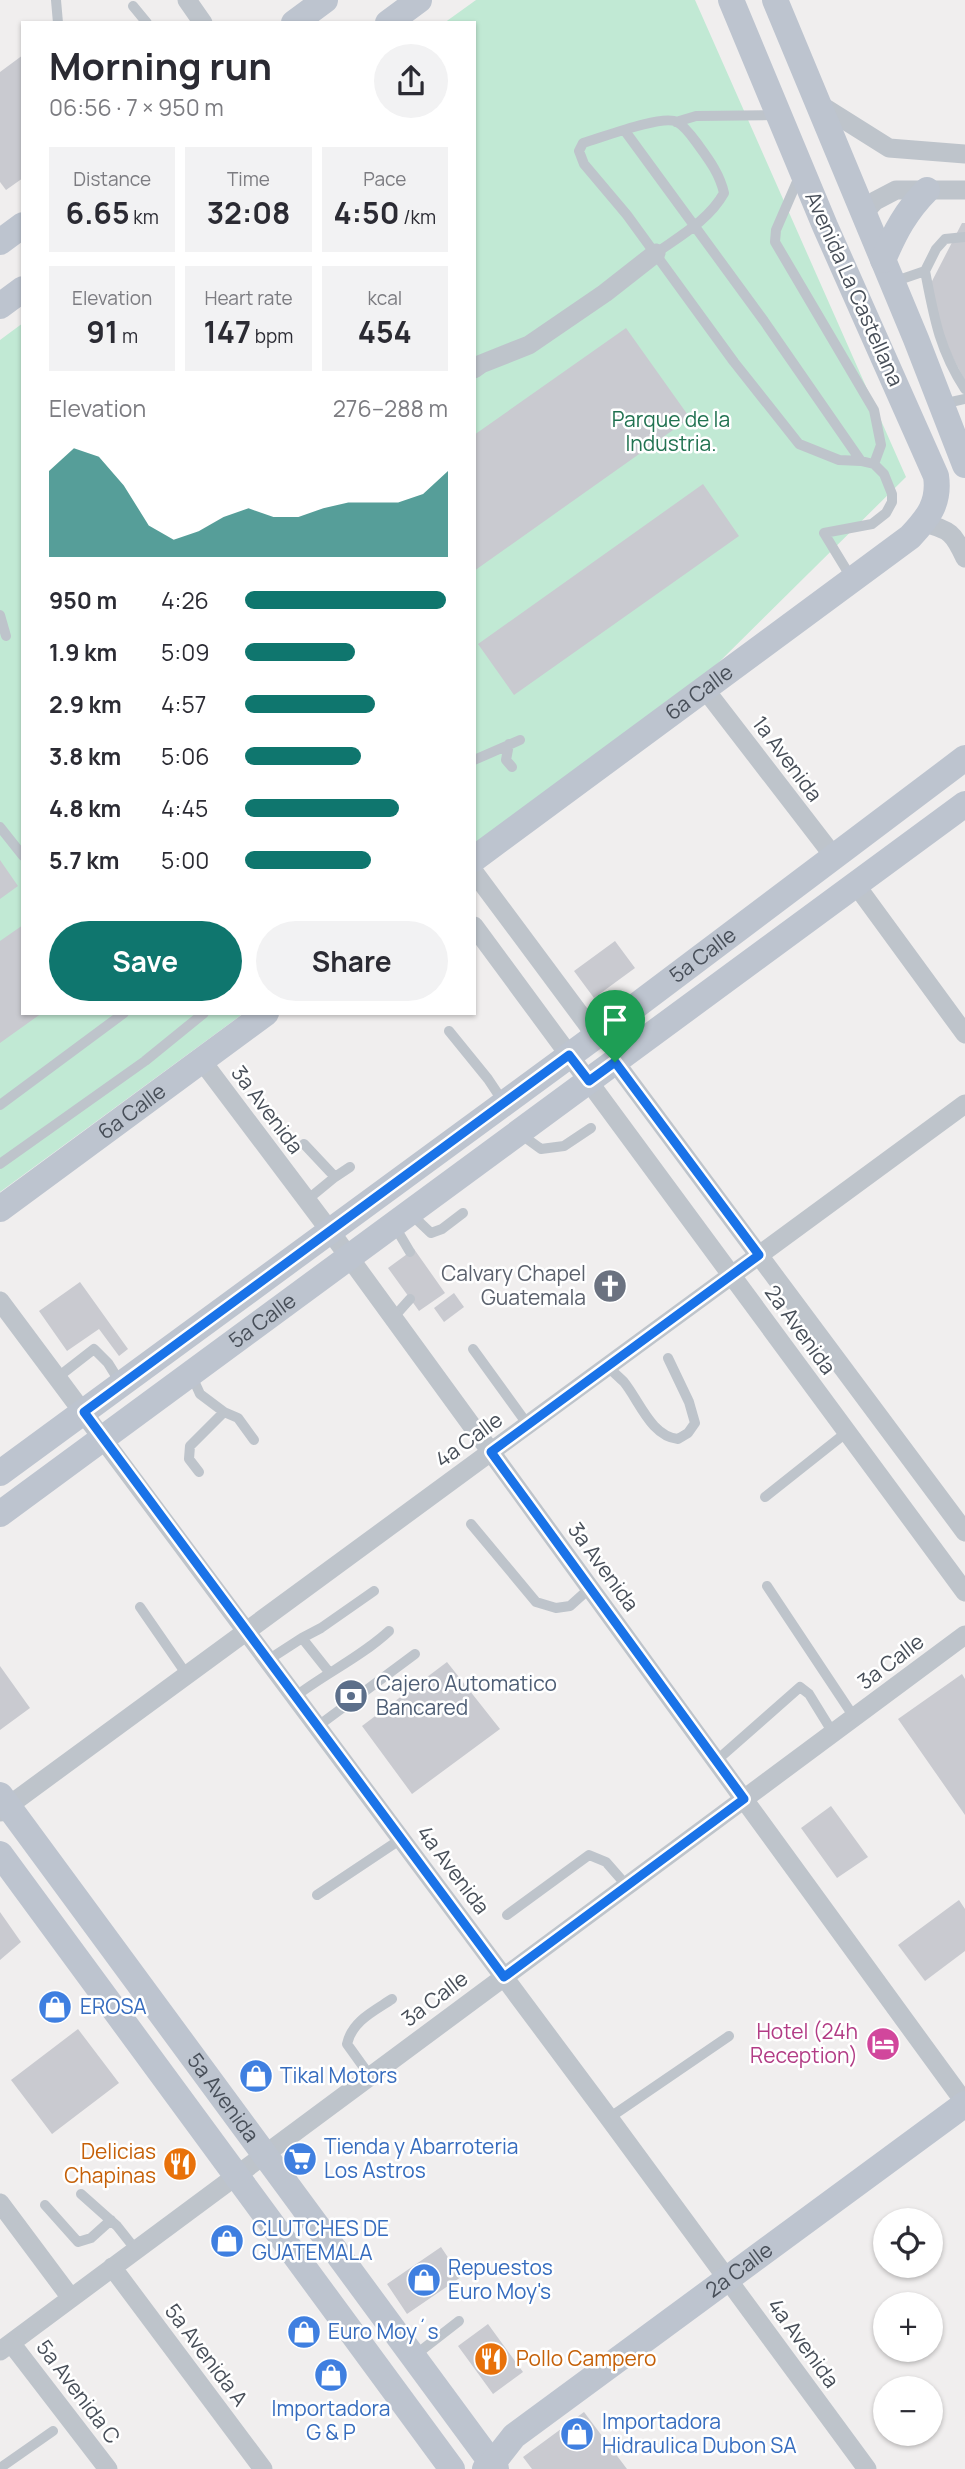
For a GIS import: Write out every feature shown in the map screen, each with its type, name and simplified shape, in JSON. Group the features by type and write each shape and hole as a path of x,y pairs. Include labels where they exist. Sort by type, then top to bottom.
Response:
{"main road":[{"path":"297,21 325,0"},
{"path":"391,21 419,0"},
{"name":"Avenida La Castellana","path":"731,0 825,226 936,475 935,503 923,523"},
{"name":"Avenida La Castellana","path":"775,0 888,271 927,336 953,402 963,456"},
{"path":"888,271 896,228 908,208 926,190"},
{"path":"825,226 846,234 854,231 861,223 864,213"},
{"path":"0,241 21,226"},
{"name":"6a Calle","path":"476,858 910,537 923,523"},
{"name":"5a Calle","path":"0,1473 596,1036 965,758"},
{"name":"5a Calle","path":"0,1514 965,804"},
{"name":"6a Calle","path":"0,1209 263,1015"},
{"name":"5a Avenida","path":"3,1804 265,2154 488,2462"},
{"name":"5a Avenida","path":"0,1854 299,2260 448,2468"},
{"name":"2a Calle","path":"448,2468 488,2462 514,2436 965,2103"},
{"path":"299,2260 327,2240"}],"street":[{"path":"187,0 203,21"},
{"path":"819,104 889,148 965,154"},
{"path":"864,213 875,201 896,190 965,190"},
{"path":"476,368 529,345 605,293 656,253"},
{"path":"923,523 951,533 965,558"},
{"name":"1a Avenida","path":"704,688 835,858"},
{"path":"476,875 596,1036"},
{"path":"856,885 965,1034"},
{"name":"2a Avenida","path":"476,929 965,1592"},
{"name":"3a Avenida","path":"202,1061 330,1231 965,2103"},
{"name":"2a Avenida","path":"615,1062 965,1532"},
{"name":"4a Calle","path":"3,1804 187,1675 965,1104"},
{"name":"4a Avenida","path":"0,1301 296,1696 867,2469"},
{"name":"3a Calle","path":"6,2347 965,1634"},
{"path":"0,2203 71,2298"},
{"name":"5a Avenida A","path":"112,2267 262,2469"},
{"name":"5a Avenida C","path":"6,2347 108,2469"}],"lane":[{"path":"56,0 58,21"},
{"path":"133,6 145,21"},
{"path":"676,122 696,116 779,115"},
{"path":"656,253 694,226 717,205 724,193 721,180 711,162 689,133 676,122 662,119 583,143 579,151 584,164 656,253 734,362 799,444 839,460 874,464 884,474 890,486 892,502 886,513 872,524 820,531 852,579"},
{"path":"625,131 861,461"},
{"path":"802,170 776,230 775,242 874,410 881,444 874,464"},
{"path":"965,237 945,240 936,249 925,271 927,336 965,389"},
{"path":"888,271 925,271"},
{"path":"0,615 6,636"},
{"path":"476,759 514,742 506,760 512,767"},
{"path":"0,827 21,853"},
{"path":"0,1105 121,1015"},
{"path":"0,1164 135,1068 201,1015"},
{"path":"449,1031 504,1103"},
{"path":"519,1132 541,1149 564,1146 591,1128"},
{"path":"304,1144 335,1177"},
{"path":"307,1200 350,1167"},
{"path":"402,1219 432,1233 442,1230 463,1213"},
{"path":"402,1219 410,1252"},
{"path":"393,1318 410,1299"},
{"path":"58,1377 94,1349 108,1363 121,1384"},
{"path":"473,1349 527,1425"},
{"path":"607,1366 624,1382 658,1430 668,1438 678,1439 688,1433 695,1423 689,1402 668,1358"},
{"path":"191,1374 200,1394 224,1412 238,1418 254,1440"},
{"path":"199,1472 188,1459 190,1446 224,1412"},
{"path":"765,1497 847,1432"},
{"path":"471,1524 536,1602 555,1608 570,1605 590,1588"},
{"path":"766,1586 854,1717"},
{"path":"268,1660 374,1591"},
{"path":"140,1607 187,1675"},
{"path":"296,1696 329,1672 358,1657 389,1631"},
{"path":"302,1638 329,1672"},
{"path":"318,1726 415,1654"},
{"path":"716,1760 800,1687 809,1694 833,1733"},
{"path":"317,1895 401,1839"},
{"path":"507,1915 589,1856 606,1862 627,1885"},
{"path":"370,2076 347,2044 349,2033 357,2023 392,1999"},
{"path":"609,2118 729,2036"},
{"path":"81,2194 111,2220 136,2250"},
{"path":"45,2204 78,2242 91,2238 111,2220"},
{"path":"413,2357 459,2321"},
{"path":"0,2468 53,2431"}],"green space":[{"name":"Parque de la Industria.","path":"476,0 695,0 906,477 702,679 476,844 476,21 447,21"},
{"path":"21,324 21,1015 241,1015 0,1192 0,340"}],"building":[{"path":"21,56 21,179 6,190 0,182 0,72"},
{"path":"962,223 965,223 965,381 946,344 930,285"},
{"path":"626,328 690,418 476,570 476,434"},
{"path":"703,484 739,536 514,695 478,644"},
{"path":"0,860 18,886 0,899"},
{"path":"21,926 21,1015 39,1015 0,1043 0,941"},
{"path":"615,941 635,968 594,998 574,971"},
{"path":"414,1249 445,1293 419,1311 388,1268"},
{"path":"80,1282 128,1349 119,1356 99,1329 67,1351 39,1311"},
{"path":"454,1293 464,1307 444,1322 434,1308"},
{"path":"447,1662 500,1729 412,1794 362,1726"},
{"path":"0,1666 30,1708 0,1730"},
{"path":"962,1674 965,1679 965,1815 898,1719"},
{"path":"831,1806 868,1857 837,1878 801,1828"},
{"path":"959,1900 965,1909 965,1951 925,1981 898,1945"},
{"path":"0,1912 21,1942 0,1960"},
{"path":"78,2029 119,2083 52,2134 11,2080"},
{"name":"Repuestos Euro Moy's","path":"441,2247 461,2277 407,2314 387,2284"},
{"name":"Pollo Campero","path":"488,2324 523,2372 493,2394 458,2346"},
{"name":"Importadora Hidraulica Dubon SA","path":"584,2412 627,2469 532,2469 523,2457"}],"place":[{"name":"Calvary Chapel Guatemala","path":"610,1286"},
{"name":"Cajero Automatico Bancared","path":"351,1696"},
{"name":"EROSA","path":"55,2007"},
{"name":"Hotel (24h Reception)","path":"883,2044"},
{"name":"Tikal Motors","path":"256,2076"},
{"name":"Tienda y Abarroteria Los Astros","path":"300,2159"},
{"name":"Delicias Chapinas","path":"180,2164"},
{"name":"CLUTCHES DE GUATEMALA","path":"227,2241"},
{"name":"Repuestos Euro Moy's","path":"424,2280"},
{"name":"Euro Moy´s","path":"304,2332"},
{"name":"Pollo Campero","path":"491,2359"},
{"name":"Importadora G & P","path":"331,2375"},
{"name":"Importadora Hidraulica Dubon SA","path":"577,2434"}],"route":[{"path":"569,1055 589,1081 615,1062 759,1255 491,1452 744,1799 504,1977 84,1412 569,1055"}]}
